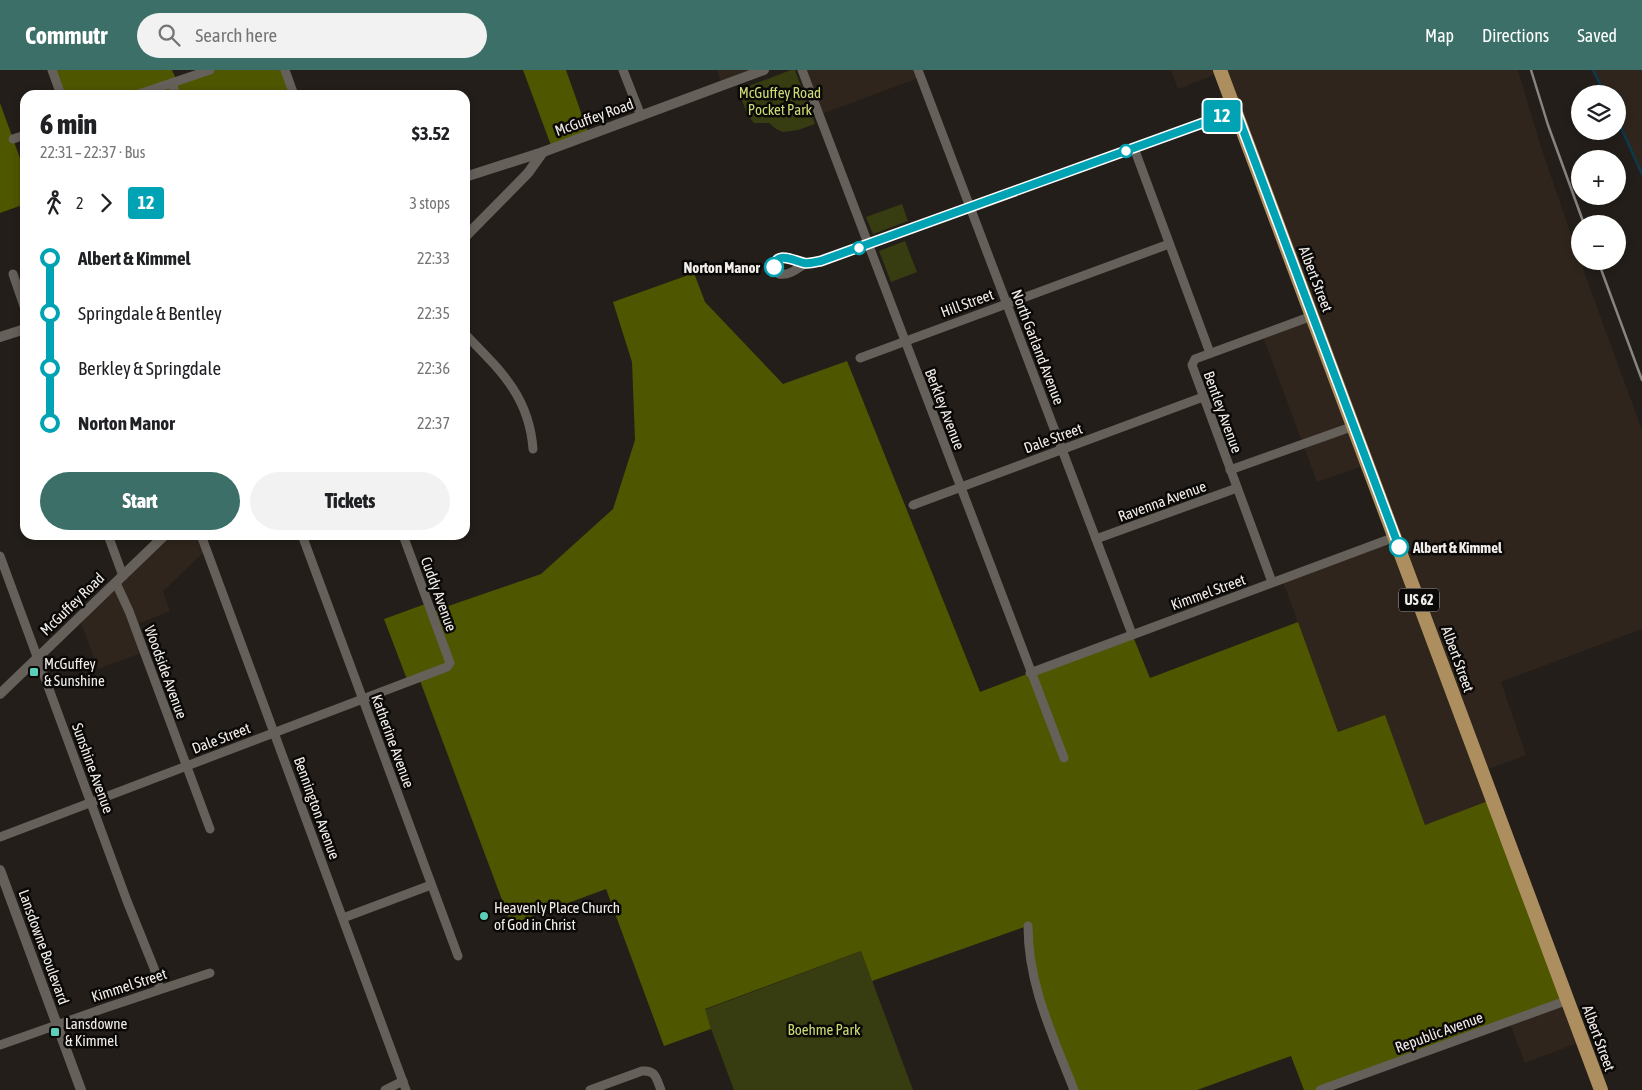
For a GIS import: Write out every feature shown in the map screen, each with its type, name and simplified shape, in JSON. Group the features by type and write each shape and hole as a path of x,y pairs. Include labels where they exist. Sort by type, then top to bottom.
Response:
{"main road":[{"name":"Albert Street","path":"1220,70 1602,1090"}],"street":[{"path":"52,70 60,90"},
{"path":"151,90 210,70"},
{"path":"285,70 292,90"},
{"path":"623,70 641,116"},
{"name":"McGuffey Road","path":"470,231 528,173 543,152 764,70"},
{"name":"Berkley Avenue","path":"802,70 1064,758"},
{"name":"North Garland Avenue","path":"918,70 1132,634"},
{"path":"172,83 174,90"},
{"path":"806,263 821,261 1236,111"},
{"path":"13,139 20,137"},
{"name":"Bentley Avenue","path":"1134,148 1210,353 1195,359 1192,365 1272,582"},
{"path":"470,175 543,152"},
{"name":"Hill Street","path":"860,358 904,340 1169,244"},
{"path":"13,274 20,294"},
{"path":"1210,353 1312,316"},
{"path":"0,337 20,331"},
{"path":"470,339 499,368 518,394 530,425 533,449"},
{"name":"Dale Street","path":"913,505 1203,397"},
{"path":"1230,470 1354,426"},
{"name":"Ravenna Avenue","path":"1096,539 1237,488"},
{"name":"Kimmel Street","path":"1030,672 1395,538"},
{"name":"Woodside Avenue","path":"109,540 129,611 210,829"},
{"name":"McGuffey Road","path":"0,694 160,540"},
{"name":"Bennington Avenue","path":"203,540 405,1086"},
{"name":"Katherine Avenue","path":"304,540 458,956"},
{"name":"Cuddy Avenue","path":"405,540 450,663"},
{"name":"Sunshine Avenue","path":"0,556 127,901 154,968 160,990"},
{"name":"Dale Street","path":"0,837 363,700 447,667 450,663"},
{"name":"Lansdowne Boulevard","path":"0,870 81,1090"},
{"path":"343,918 431,885"},
{"path":"1028,926 1033,978 1074,1090"},
{"name":"Kimmel Street","path":"0,1045 210,973"},
{"name":"Republic Avenue","path":"1320,1090 1568,1000"},
{"path":"590,1090 642,1071 651,1071 661,1090"},
{"path":"385,1090 405,1086"}],"shaded area":[{"path":"717,70 764,70 722,85"},
{"path":"802,70 918,70 921,77 819,115"},
{"path":"1171,70 1518,70 1539,141 1571,235 1571,270 1583,270 1642,430 1642,629 1501,682 1526,755 1483,771 1493,799 1425,825 1385,715 1338,732 1282,579 1395,538 1368,464 1317,482 1262,334 1312,316 1221,72 1178,89"},
{"path":"1593,70 1642,70 1642,174 1626,139 1626,85 1600,85"},
{"path":"160,540 203,540 206,550 163,591 170,611 135,625 144,652 98,669 79,617"},
{"path":"1568,1000 1583,1041 1525,1063 1509,1021"}],"green space":[{"path":"52,70 172,70 177,81 210,70 285,70 292,90 59,90"},
{"path":"523,70 566,70 589,135 552,148"},
{"name":"McGuffey Road Pocket Park","path":"795,70 815,124 798,130 783,132 769,123 754,123 748,116 738,90"},
{"path":"0,103 20,158 20,206 0,213"},
{"path":"902,204 908,221 873,234 866,217"},
{"path":"905,241 917,272 891,282 879,251"},
{"path":"694,273 705,302 783,384 847,361 980,692 1132,634 1150,678 1298,622 1338,732 1385,715 1425,825 1493,799 1568,1000 1320,1090 1304,1090 1291,1056 1197,1090 1074,1090 1039,998 1027,926 872,981 861,951 705,1009 711,1029 664,1046 606,889 511,924 419,678 408,682 384,619 428,603 431,612 541,574 613,509 635,440 632,362 613,302"},
{"name":"Boehme Park","path":"861,951 913,1090 734,1090 704,1010"}],"waterway":[{"path":"1593,70 1600,85"},
{"path":"1626,139 1642,174"}],"railway":[{"path":"1531,70 1548,125 1581,215"},
{"path":"1601,270 1642,380"}],"bus line":[{"name":"12","path":"774,267 776,260 780,258 788,258 806,263 821,261 1236,111 1399,547"}],"place":[{"name":"Norton Manor","path":"774,267"},
{"name":"Albert & Kimmel","path":"1399,547"},
{"name":"McGuffey & Sunshine","path":"34,672"},
{"name":"Heavenly Place Church of God in Christ","path":"484,916"},
{"name":"Lansdowne & Kimmel","path":"55,1032"}]}
